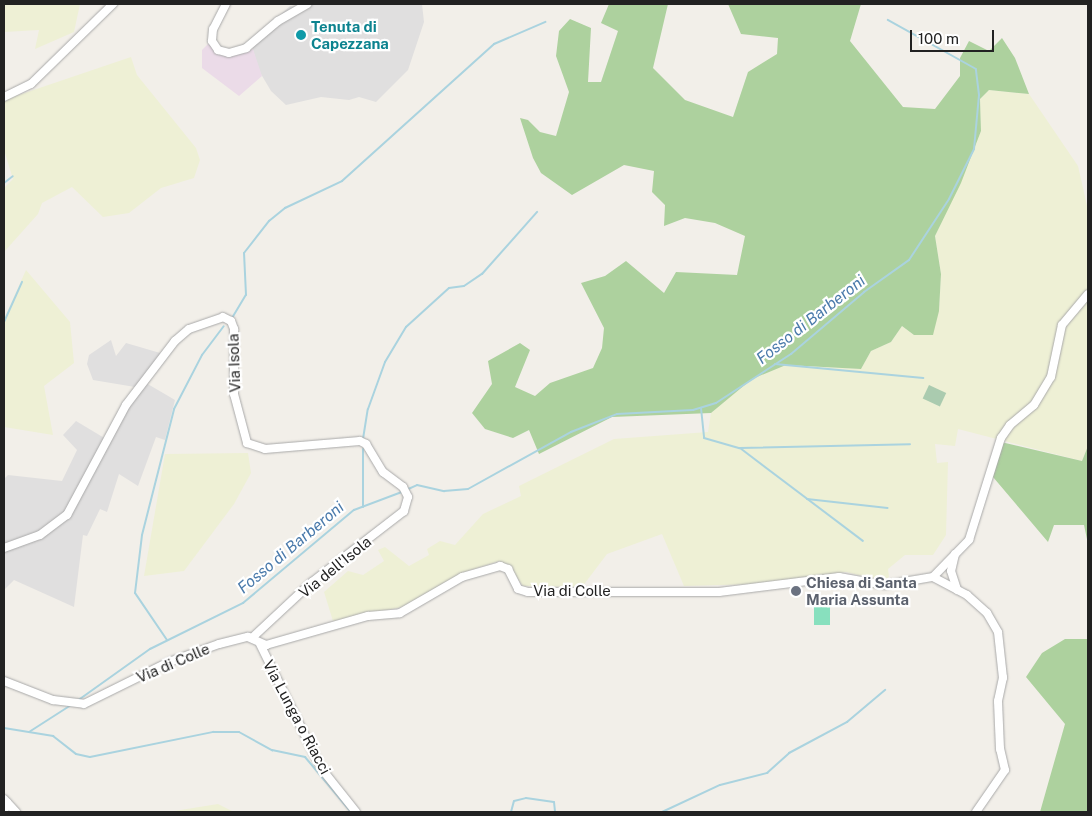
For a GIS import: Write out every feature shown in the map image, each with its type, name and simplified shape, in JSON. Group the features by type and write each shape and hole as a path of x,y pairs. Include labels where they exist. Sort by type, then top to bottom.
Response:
{"street":[{"path":"4,98 36,79 113,4"},
{"path":"226,4 213,29 212,41 218,50 229,53 246,48 289,14 308,4"},
{"path":"976,812 1005,770 1000,749 998,701 1004,678 998,632 987,613 957,590 933,578 969,540 1000,438 1010,425 1034,406 1051,377 1062,325 1088,294"},
{"name":"Via Isola","path":"4,548 40,536 67,515 132,398 175,341 189,329 212,319 223,317 231,321 234,329 234,394 247,443 265,449 360,441 366,444 383,472 406,491"},
{"name":"Via dell'Isola","path":"252,638 312,582 404,511 406,491"},
{"path":"955,554 951,571 957,590"},
{"name":"Via di Colle","path":"260,644 270,644 368,616 400,613 462,577 500,566 508,569 518,589 528,592 719,592 839,577 881,585 933,578"},
{"path":"252,638 260,644"},
{"name":"Via di Colle","path":"4,681 73,703 93,700 173,660 226,642 252,638"},
{"name":"Via Lunga o Riacci","path":"260,644 321,768 356,812"},
{"path":"4,812 5,800"},
{"path":"5,800 16,812"}],"shaded area":[{"path":"311,4 422,4 424,22 408,70 376,102 359,97 349,100 321,97 286,105 271,91 258,69 251,42 290,6 303,8"},
{"path":"210,42 214,51 221,55 233,56 253,49 262,76 239,96 202,68 202,50"},
{"path":"111,340 116,356 126,343 167,355 146,383 175,400 165,440 156,437 138,486 119,474 107,512 100,509 87,536 83,535 74,607 14,580 4,590 4,479 8,475 62,481 77,450 63,435 76,421 106,439 135,387 93,380 87,364 89,355"}],"green space":[{"path":"4,4 80,4 74,32 35,49 39,30 4,32"},
{"path":"609,4 668,4 653,68 685,100 733,117 748,72 777,54 778,38 741,34 728,4 861,4 850,41 903,107 935,109 960,76 960,58 969,41 989,51 1002,38 1015,58 1029,94 989,90 980,99 981,131 961,183 935,236 941,274 939,311 933,335 914,335 902,326 891,342 871,351 861,369 786,365 752,379 711,413 612,417 539,454 529,430 513,438 485,429 472,413 492,384 488,361 520,343 530,350 515,387 535,396 550,383 593,368 602,348 604,328 581,283 605,276 626,261 664,293 676,272 737,275 745,236 715,223 685,218 664,226 665,205 652,192 654,171 624,165 572,195 541,173 533,158 520,118 528,120 540,132 556,136 569,92 556,56 559,31 570,19 591,28 588,82 601,82 618,31 601,23"},
{"path":"131,57 137,75 196,148 200,160 194,178 161,188 129,213 103,217 72,187 42,203 38,214 4,252 4,188 13,179 4,150 4,100"},
{"path":"989,90 1029,94 1078,166 1088,210 1088,446 1082,461 958,429 955,446 935,444 937,463 948,462 946,535 933,555 905,555 888,569 889,577 883,581 846,572 758,584 684,586 662,534 607,554 582,587 523,586 510,567 499,561 465,572 402,607 333,621 324,592 348,571 363,575 384,561 378,550 385,547 409,566 429,555 427,549 440,541 455,545 483,514 521,496 519,486 614,439 708,432 711,413 752,379 786,365 861,369 871,351 891,342 902,326 914,335 939,311 941,274 935,236 981,131 980,99"},
{"path":"26,270 70,322 74,363 44,386 53,435 4,427 4,319"},
{"path":"929,385 946,393 940,407 923,399"},
{"path":"1001,442 1082,461 1088,446 1088,544 1084,525 1054,525 1048,542 993,477"},
{"path":"248,453 251,473 234,504 184,571 144,576 165,454"},
{"path":"814,598 830,598 830,625 814,625"},
{"path":"1065,639 1088,639 1088,812 1040,812 1065,724 1026,677 1042,653"},
{"path":"218,804 234,812 168,812"}],"waterway":[{"name":"Fosso di Barberoni","path":"406,490 417,485 444,491 468,489 571,432 617,414 693,410 716,403 791,354 864,292 909,260 949,199 974,149 979,95 976,69 888,20"},
{"path":"232,318 246,295 244,253 269,221 285,208 342,181 494,44 545,22"},
{"path":"4,183 13,176"},
{"path":"363,439 368,409 385,362 406,327 449,288 464,286 482,274 537,212"},
{"path":"4,322 22,282"},
{"path":"167,640 135,593 142,535 174,409 202,355 224,326"},
{"path":"775,364 923,378"},
{"path":"701,408 704,438 740,448 910,444"},
{"path":"740,448 863,541"},
{"path":"363,449 363,507"},
{"name":"Fosso di Barberoni","path":"77,701 150,649 243,603 354,510 402,492"},
{"path":"807,499 888,508"},
{"path":"662,812 720,785 767,773 789,753 847,722 885,690"},
{"name":"Fosso di Barberoni","path":"29,732 71,705"},
{"path":"4,728 53,736 76,754 90,757 213,732 239,732 272,750 305,757 351,812"},
{"path":"511,812 514,801 526,798 554,802 555,812"}],"place":[{"name":"Tenuta di Capezzana","path":"301,35"},
{"name":"Chiesa di Santa Maria Assunta","path":"796,591"}]}
